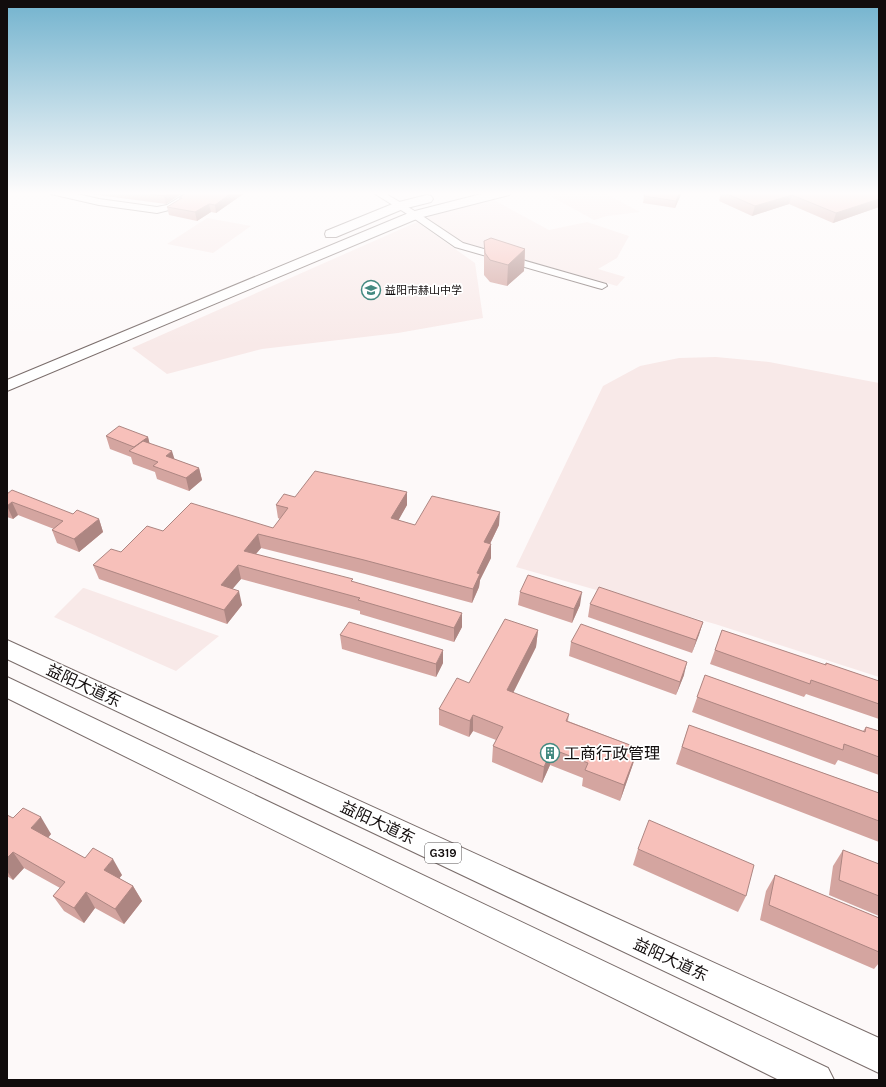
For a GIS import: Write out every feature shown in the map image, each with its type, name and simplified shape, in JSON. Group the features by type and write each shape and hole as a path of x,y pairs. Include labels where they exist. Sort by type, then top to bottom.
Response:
{"main road":[{"path":"7,386 349,243"},
{"name":"益阳大道东","path":"7,649 879,1056"},
{"path":"7,687 816,1080"}],"street":[{"path":"456,243 459,245 602,286"}],"shaded area":[{"path":"169,243 227,243 213,253 167,244"},
{"name":"益阳市赫山中学","path":"370,243 446,243 475,263 483,318 398,333 262,349 167,374 132,348"},
{"path":"465,243 625,243 617,258 598,269 625,277 617,286"},
{"path":"716,357 769,362 879,383 879,677 715,624 516,567 603,386 640,366 679,358"},
{"path":"83,588 219,636 176,671 54,617"}],"building":[{"path":"484,243 506,243 525,249 508,265 490,260 485,253"},
{"path":"119,426 148,437 134,447 106,436"},
{"path":"143,441 172,451 166,456 199,468 186,478 153,466 158,462 129,451"},
{"path":"315,471 407,492 391,518 415,525 432,496 500,512 484,542 491,544 477,573 480,574 473,589 258,534 244,551 353,579 351,581 462,613 454,628 358,600 360,598 238,565 221,585 239,591 224,610 93,565 111,549 121,552 147,526 163,531 191,503 273,528 288,508 276,505 284,494 295,497"},
{"path":"12,490 73,514 77,510 99,519 74,539 52,530 63,521 12,502 7,506 7,494"},
{"path":"528,575 582,592 574,609 520,592"},
{"path":"599,587 703,622 696,640 590,604"},
{"path":"505,619 538,630 507,690 569,714 566,721 638,748 624,785 585,770 588,763 552,749 544,767 493,746 503,727 473,715 470,721 439,709 457,678 469,683"},
{"path":"349,622 443,650 436,664 340,635"},
{"path":"581,624 687,662 680,682 571,642"},
{"path":"722,630 879,681 879,704 811,680 810,684 715,650"},
{"path":"705,675 865,732 866,727 879,731 879,757 844,744 843,750 697,697"},
{"path":"689,725 879,793 879,821 682,747"},
{"path":"23,808 41,817 31,828 85,858 93,848 113,859 104,870 133,886 115,909 86,892 74,908 53,896 65,882 13,852 7,858 7,815 13,818"},
{"path":"649,820 754,865 746,896 638,849"},
{"path":"843,850 879,864 879,896 839,880"},
{"path":"775,875 879,918 879,952 769,905"}],"place":[{"name":"益阳市赫山中学","path":"371,290"},
{"name":"工商行政管理","path":"550,753"}]}
